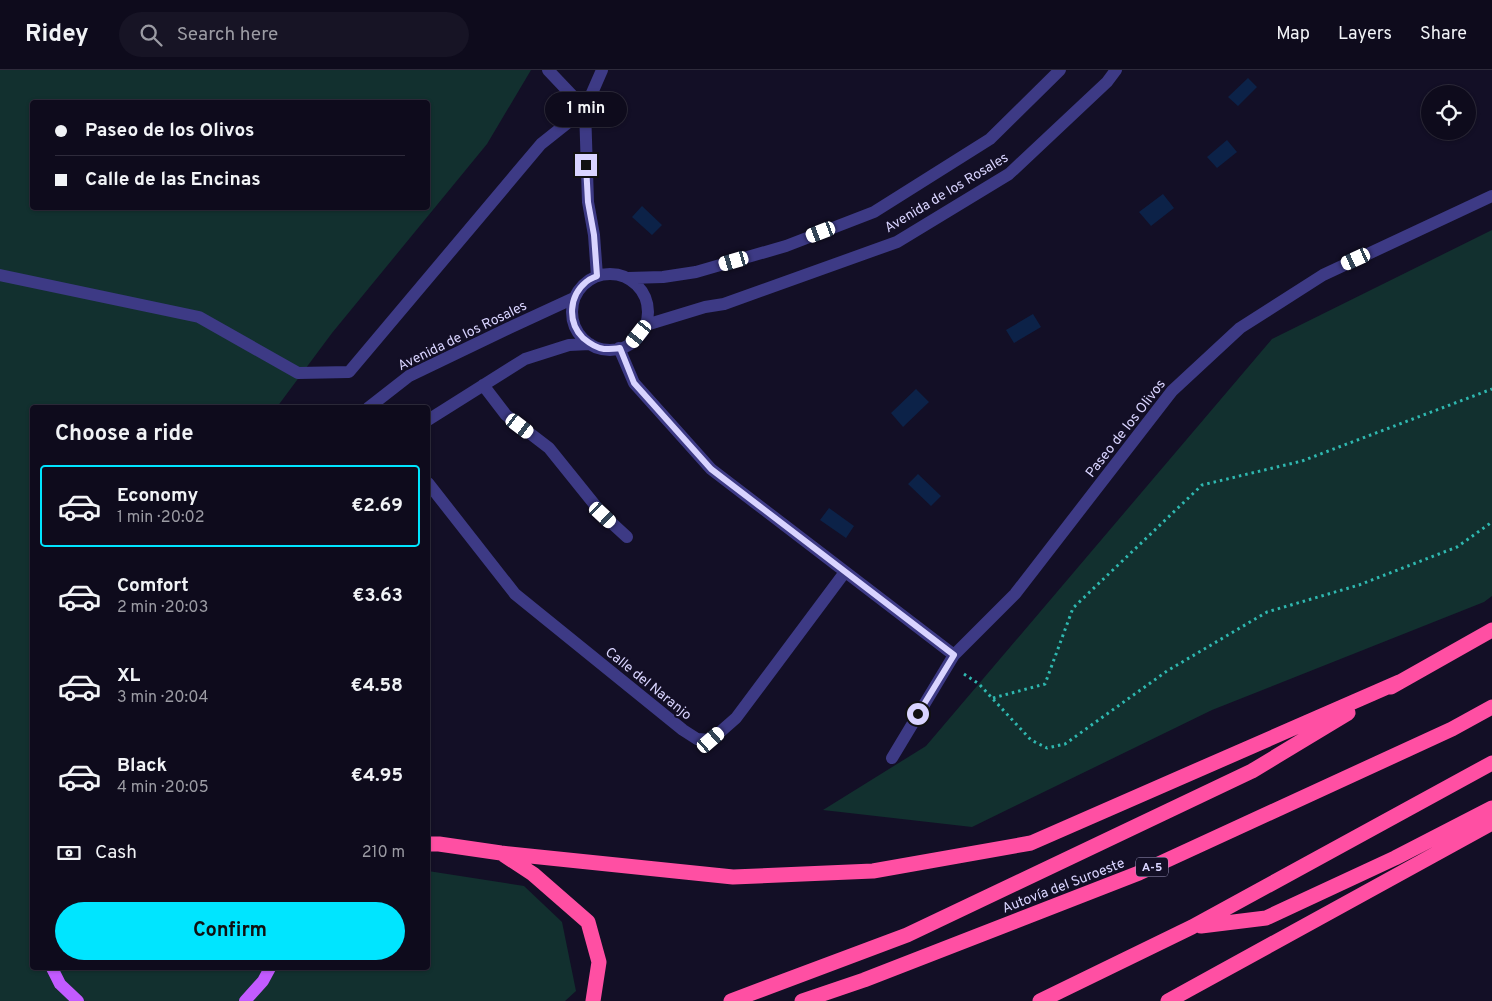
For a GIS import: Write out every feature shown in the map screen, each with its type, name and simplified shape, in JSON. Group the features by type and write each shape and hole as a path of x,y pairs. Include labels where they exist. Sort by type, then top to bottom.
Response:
{"highway":[{"path":"731,1001 907,935 1243,775 1492,630"},
{"path":"430,844 733,877 873,871 1031,843 1400,682"},
{"name":"Autovía del Suroeste","path":"802,1001 864,980 1138,873 1452,729 1492,707"},
{"path":"1040,1001 1192,927 1492,763"},
{"path":"1192,927 1266,918 1395,858 1492,808"},
{"path":"1168,1001 1492,823"},
{"path":"501,853 533,874 588,922 599,962 593,1001"}],"main road":[{"path":"53,970 60,984 78,1001"},
{"path":"245,1001 263,981 269,970"}],"street":[{"path":"548,70 585,109"},
{"path":"597,276 594,235 588,202 585,109 602,70"},
{"name":"Avenida de los Rosales","path":"628,278 663,277 696,272 786,246 874,212 990,139 1060,70"},
{"name":"Avenida de los Rosales","path":"646,325 705,307 724,304 897,242 1009,174 1107,82 1116,70"},
{"path":"0,275 199,317 298,373 349,372 540,144 585,109"},
{"name":"Paseo de los Olivos","path":"892,758 954,655 1016,594 1172,391 1240,328 1323,275 1492,196"},
{"path":"616,274 628,278 642,290 647,302 648,320 646,325 632,343 620,348 602,349 590,344 578,333 573,321 574,298 585,282 597,276 616,274"},
{"name":"Avenida de los Rosales","path":"373,405 409,376 574,298"},
{"path":"430,419 525,358 569,345 590,344"},
{"path":"620,348 634,383 711,469 954,655"},
{"path":"483,385 506,415 549,448 603,515 627,537"},
{"name":"Calle del Naranjo","path":"430,485 515,594 683,730 697,739 711,740 736,718 845,572"}],"path":[{"path":"993,698 1045,684 1073,608 1202,486 1302,461 1492,388"},
{"path":"954,655 963,673 979,684 1031,740 1047,748 1064,744 1167,671 1267,612 1359,585 1457,548 1492,522"}],"green space":[{"path":"0,70 531,70 487,144 332,333 278,405 30,405 30,970 430,970 430,871 524,886 562,922 576,991 565,1001 0,1001"},
{"path":"1492,230 1492,596 1484,602 1212,710 972,827 823,810 926,746 1272,339"}],"water":[{"path":"1248,78 1257,87 1238,106 1228,97"},
{"path":"1227,140 1237,152 1217,168 1207,157"},
{"path":"1163,194 1174,208 1151,226 1139,212"},
{"path":"642,206 662,225 652,235 632,217"},
{"path":"1033,314 1041,327 1014,343 1006,330"},
{"path":"916,389 929,402 903,427 891,413"},
{"path":"918,474 941,496 931,506 908,484"},
{"path":"829,508 854,526 846,538 820,520"}],"route":[{"path":"586,165 588,202 594,235 597,276 585,282 574,298 573,321 578,333 590,344 602,349 620,348 634,383 711,469 954,655 918,714"}]}
